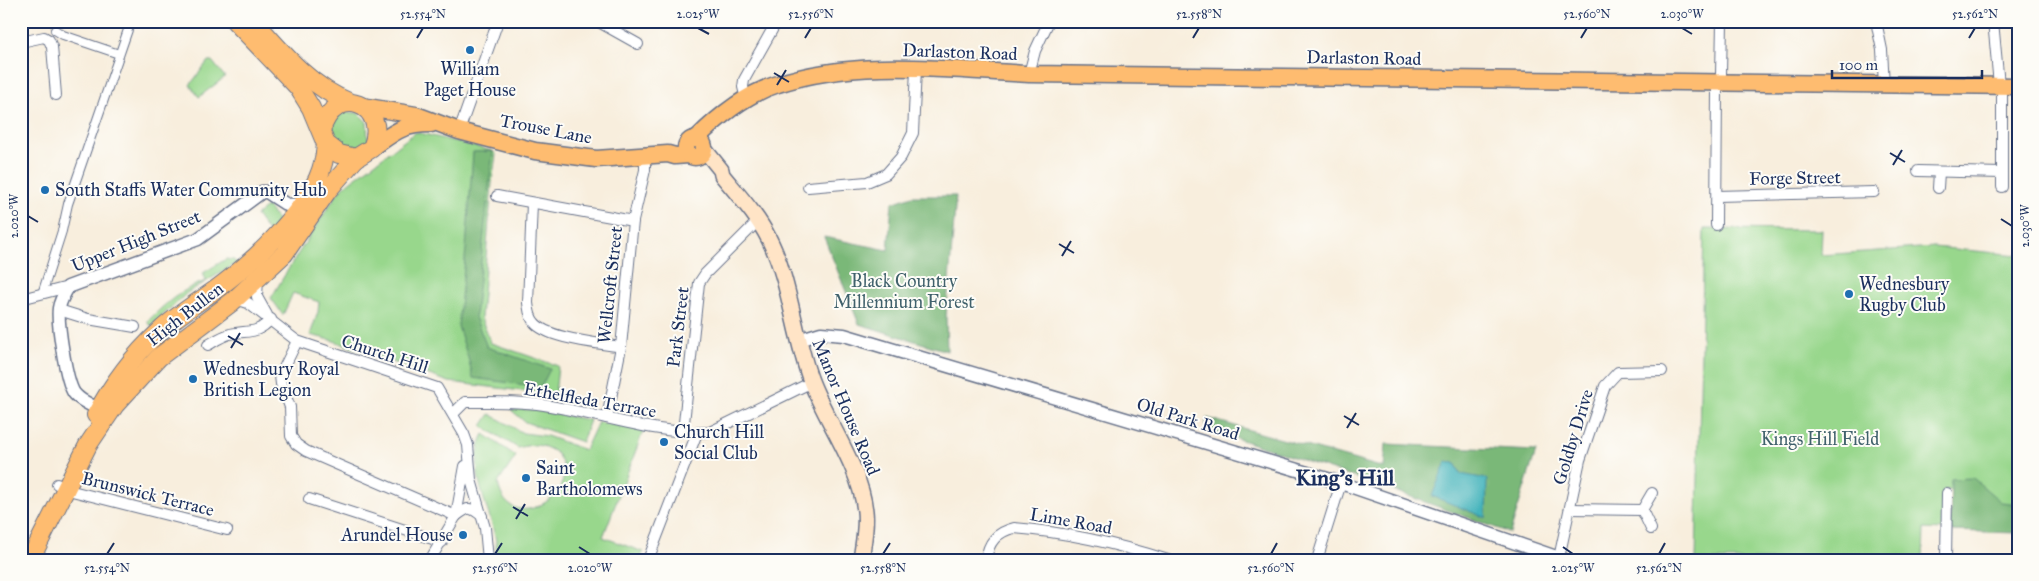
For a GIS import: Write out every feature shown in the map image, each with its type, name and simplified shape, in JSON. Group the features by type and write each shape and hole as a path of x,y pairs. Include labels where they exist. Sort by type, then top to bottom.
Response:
{"highway":[{"path":"235,21 298,87 311,108 324,138 339,154 356,158 372,148 376,138 376,124 371,114 356,105 335,97 321,88 297,67 254,21"},
{"path":"324,138 324,120 331,112 336,107 356,105"},
{"name":"High Bullen","path":"26,552 61,487 99,409 133,358 162,329 244,268 281,233 321,176 325,162 324,138"},
{"name":"High Bullen","path":"61,487 100,426 130,388 159,357 232,302 284,254 328,190 356,158"},
{"path":"178,317 207,306 236,286 252,284"}],"main road":[{"name":"Darlaston Road","path":"645,156 668,154 696,148 715,120 721,118 746,99 776,84 811,75 850,70 916,69 1029,74 2018,86"},
{"name":"Trouse Lane","path":"356,105 416,115 460,131 535,151 596,159 645,156"},
{"name":"Trouse Lane","path":"372,148 396,131 412,124 440,124"},
{"name":"Manor House Road","path":"696,148 721,170 722,175 759,220 771,241 798,340 812,382 850,462 864,500 866,513 861,560"}],"street":[{"path":"42,294 62,231 68,204 131,21"},
{"path":"460,131 498,21"},
{"path":"598,21 638,44"},
{"path":"746,99 742,87 744,80 777,21"},
{"path":"1029,74 1035,51 1049,21"},
{"path":"1716,225 1717,89 1721,75 1722,21"},
{"path":"1876,21 1882,50 1884,84"},
{"path":"1993,21 1999,85 2002,93 2002,186"},
{"path":"55,30 63,35 119,54"},
{"path":"21,42 44,37 50,40 56,95"},
{"path":"808,187 867,182 886,174 901,157 913,134 916,69"},
{"name":"Wellcroft Street","path":"607,418 621,347 633,221 645,170 645,156"},
{"path":"1918,171 2002,173"},
{"path":"1938,188 1939,172"},
{"name":"Upper High Street","path":"21,299 68,287 198,238 262,192 267,192 287,205 302,204"},
{"name":"Forge Street","path":"1717,196 1874,192"},
{"path":"497,196 633,221"},
{"path":"532,203 529,314 542,329 558,335 621,347"},
{"name":"Park Street","path":"683,432 699,283 705,274 759,220"},
{"path":"252,284 256,288 260,304"},
{"name":"Church Hill","path":"252,284 260,304 271,319"},
{"path":"68,287 62,297 58,319 70,386 76,395 104,411 136,374 150,366"},
{"name":"Church Hill","path":"232,302 242,301 248,304 271,319 297,341 437,388 453,414 468,445 471,480 485,528 488,560"},
{"path":"59,310 88,319 135,327"},
{"path":"208,345 229,334 251,332 263,328 271,319"},
{"name":"Old Park Road","path":"798,340 821,333 844,335 1341,483 1562,559"},
{"path":"297,341 280,376 281,384 290,407 291,436 296,444 306,451 456,516"},
{"name":"Goldby Drive","path":"1562,559 1580,460 1605,386 1618,372 1662,371"},
{"name":"Ethelfleda Terrace","path":"453,414 465,402 537,404 683,432 710,432 812,382"},
{"path":"648,560 696,433"},
{"path":"430,560 456,516 468,445"},
{"path":"1317,560 1341,483"},
{"name":"Brunswick Terrace","path":"61,487 227,530"},
{"path":"1946,560 1947,493"},
{"path":"1642,510 1652,494"},
{"path":"309,499 442,542"},
{"path":"456,516 466,508 472,508 482,516"},
{"path":"1570,509 1642,510"},
{"path":"1642,510 1651,529"},
{"name":"Lime Road","path":"986,560 987,552 995,537 1001,532 1014,528 1098,540 1153,558 1168,560"}],"green space":[{"path":"208,61 212,61 225,77 199,97 190,85"},
{"path":"345,112 358,113 367,122 368,141 358,151 333,144 332,125 336,118"},
{"path":"416,132 493,151 496,154 481,318 491,343 558,366 555,395 449,382 331,340 310,335 318,312 319,302 293,293 283,315 271,298 339,191"},
{"path":"493,151 475,317 487,347 550,369 541,387 473,378 458,326 473,152"},
{"name":"Black Country Millennium Forest","path":"912,196 956,196 946,317 947,351 859,324 824,237 888,250 892,203"},
{"path":"268,206 278,222 269,233 256,215"},
{"name":"Kings Hill Field","path":"1704,229 1822,230 1821,255 1934,247 2018,255 2018,528 1950,531 1951,490 1943,490 1943,530 1924,529 1923,560 1696,560"},
{"path":"226,259 234,260 237,263 187,293 151,326 147,322 174,298 189,288 206,281 203,273"},
{"path":"510,409 534,410 590,420 582,442 525,422"},
{"path":"490,414 523,433 547,436 585,450 598,422 644,429 603,537 643,552 640,560 496,560 495,535 483,496 478,470 479,446 484,434 516,456 498,483 504,499 515,508 527,509 540,505 552,497 560,487 564,474 561,461 555,452 537,445 518,448 482,426"},
{"path":"1207,418 1384,468 1386,444 1536,451 1510,533 1381,486 1205,428"},
{"path":"1973,478 2001,502 2018,504 2018,533 1950,531 1951,479"}],"water":[{"path":"1446,462 1455,463 1461,474 1487,479 1486,518 1432,496"}],"place":[{"name":"William Paget House","path":"470,50"},
{"name":"South Staffs Water Community Hub","path":"45,190"},
{"name":"Wednesbury Rugby Club","path":"1849,294"},
{"name":"Wednesbury Royal British Legion","path":"193,379"},
{"name":"Church Hill Social Club","path":"664,442"},
{"name":"Saint Bartholomews","path":"526,478"},
{"name":"Arundel House","path":"463,535"}],"district":[{"name":"King’s Hill","path":"1345,477"}]}
